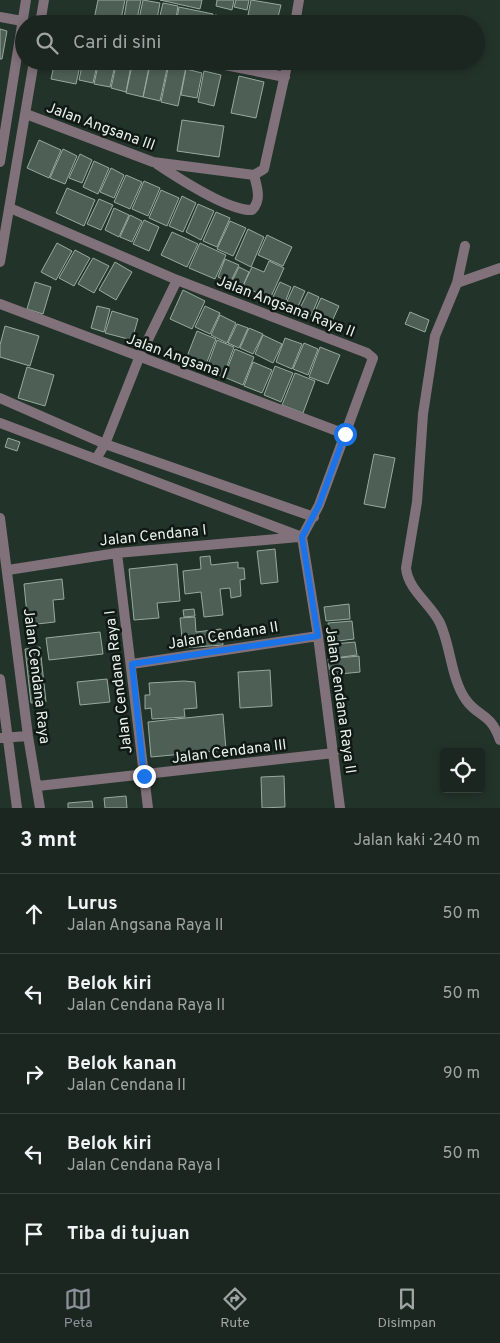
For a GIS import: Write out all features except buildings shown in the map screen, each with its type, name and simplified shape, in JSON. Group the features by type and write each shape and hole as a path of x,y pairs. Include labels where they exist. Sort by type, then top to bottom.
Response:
{"street":[{"path":"23,15 26,0"},
{"path":"42,15 44,0"},
{"path":"296,15 299,0"},
{"path":"0,17 15,20"},
{"path":"0,162 4,110 15,56"},
{"path":"0,262 33,70"},
{"path":"250,70 285,77"},
{"path":"153,162 182,181 235,208 252,210 257,203 259,195 254,175 264,169 286,70"},
{"name":"Jalan Angsana III","path":"26,114 153,162 254,175"},
{"name":"Jalan Angsana Raya II","path":"10,208 177,280 367,353 374,358 314,517 302,537"},
{"path":"465,246 457,283 435,336 423,414 417,502 407,561 407,576 440,623 462,694 473,708 490,721 500,740"},
{"path":"457,283 500,268"},
{"path":"96,459 105,444 139,358 177,280"},
{"name":"Jalan Angsana I","path":"0,304 139,358 345,434"},
{"path":"0,398 105,444 314,517"},
{"path":"0,423 302,537"},
{"name":"Jalan Cendana Raya","path":"0,518 28,736 38,786 40,808"},
{"name":"Jalan Cendana I","path":"8,570 118,553 302,537"},
{"name":"Jalan Cendana Raya II","path":"302,537 318,636 340,808"},
{"name":"Jalan Cendana Raya I","path":"118,553 148,808"},
{"name":"Jalan Cendana II","path":"132,664 318,636"},
{"path":"0,679 4,738 18,808"},
{"path":"4,738 28,736"},
{"name":"Jalan Cendana III","path":"38,786 144,776 334,753"}],"route":[{"path":"144,776 132,664 318,636 302,537 314,517 345,434"}]}
